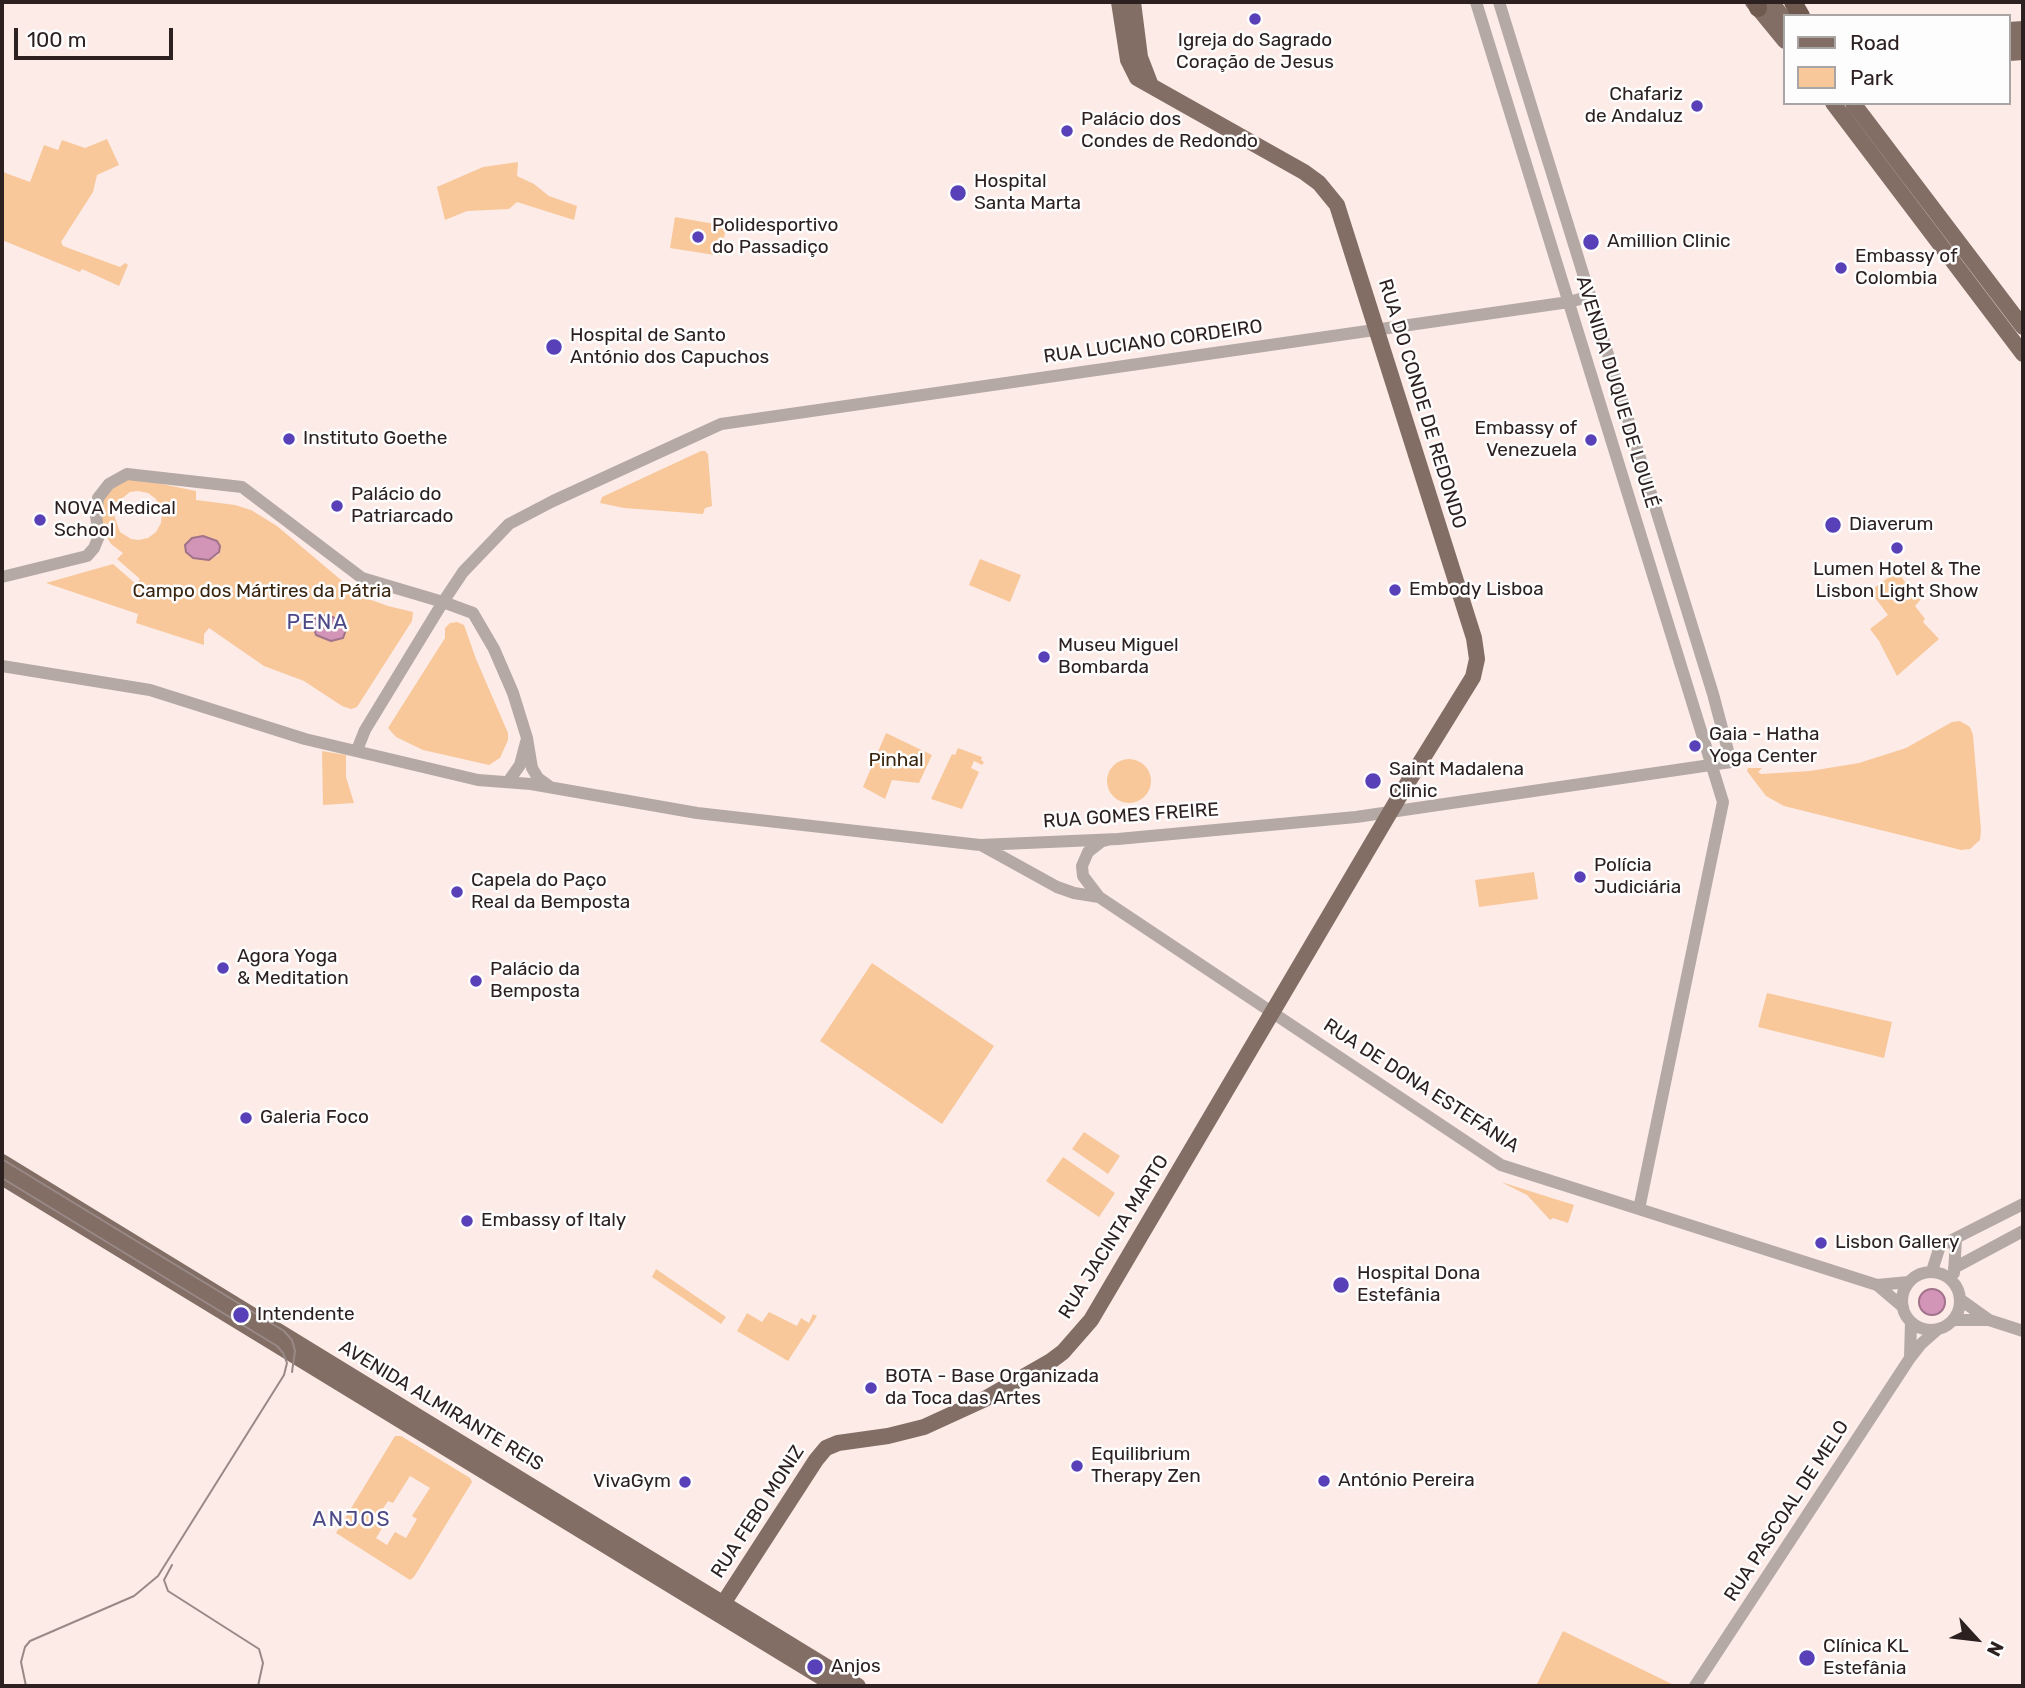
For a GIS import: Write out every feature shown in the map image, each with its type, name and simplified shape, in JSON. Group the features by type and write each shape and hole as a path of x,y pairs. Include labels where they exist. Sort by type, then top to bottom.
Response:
{"main road":[{"path":"1119,2 1134,58"},
{"path":"1133,2 1134,58"},
{"path":"1760,3 1794,10"},
{"path":"1760,3 1784,39"},
{"name":"RUA DO CONDE DE REDONDO","path":"1134,58 1152,86 1320,183 1337,205 1474,638 1477,659 1474,677 1273,1013"},
{"path":"1835,105 2023,355"},
{"path":"1855,105 2023,327"},
{"name":"RUA JACINTA MARTO","path":"831,1446 888,1436 933,1423 983,1401 1040,1369 1063,1352 1098,1310 1273,1013"},
{"name":"AVENIDA ALMIRANTE REIS","path":"2,1162 170,1272 721,1608 858,1686"},
{"name":"AVENIDA ALMIRANTE REIS","path":"2,1177 170,1272"},
{"name":"RUA FEBO MONIZ","path":"721,1608 816,1460 831,1446"},
{"name":"AVENIDA ALMIRANTE REIS","path":"721,1608 836,1686"}],"street":[{"name":"AVENIDA DUQUE DE LOULÉ","path":"1476,2 1721,794 1722,810 1639,1209"},
{"name":"AVENIDA DUQUE DE LOULÉ","path":"1499,2 1714,697 1731,762"},
{"name":"RUA LUCIANO CORDEIRO","path":"443,601 463,572 516,519 721,424 1569,302 1591,296"},
{"path":"2,577 87,556 99,536 96,511 98,498 109,484 127,474 233,485 250,491 362,578 443,601 467,610 476,617 494,649 513,693 527,738 532,768 538,778 553,788"},
{"path":"357,750 365,730 443,601"},
{"path":"2,666 158,692 317,741 467,778 553,788"},
{"path":"508,782 520,765 527,738"},
{"name":"RUA GOMES FREIRE","path":"553,788 697,813 980,845 1118,839 1391,812 1731,762"},
{"path":"1099,897 1083,876 1083,861 1088,852 1102,841 1118,839"},
{"name":"RUA DE DONA ESTEFÂNIA","path":"980,845 1056,887 1099,897 1501,1165 1877,1285 1903,1307"},
{"path":"1932,1272 1940,1246 2023,1203"},
{"path":"1989,1320 1954,1320 1938,1329 1929,1330 1912,1322 1903,1307 1902,1298 1909,1282 1923,1273 1954,1275 2023,1231"},
{"path":"1954,1320 1961,1300 1954,1275 1956,1239"},
{"name":"RUA DE DONA ESTEFÂNIA","path":"1877,1285 1909,1282"},
{"path":"1961,1300 1989,1320 2023,1331"},
{"path":"1910,1358 1912,1322"},
{"name":"RUA PASCOAL DE MELO","path":"1695,1686 1910,1358 1938,1329"}],"green space":[{"path":"107,139 119,165 97,175 93,192 61,242 63,246 120,267 125,263 128,265 119,286 82,269 80,272 2,240 2,164 3,172 30,182 44,145 58,150 62,140 85,148"},
{"path":"518,162 517,176 534,184 549,196 577,206 574,220 517,202 509,209 467,211 445,220 437,187 483,167"},
{"name":"Polidesportivo do Passadiço","path":"675,217 726,226 721,256 670,248"},
{"path":"701,451 708,454 712,506 705,508 703,514 624,508 600,503 602,497"},
{"name":"Campo dos Mártires da Pátria","path":"128,477 196,491 196,500 251,510 277,526 360,596 413,612 412,621 357,707 351,709 304,681 264,666 209,628 204,634 204,645 136,623 138,614 46,583 113,564 136,584 140,579 117,559 123,553 111,544 101,528 99,510 106,493","holes":["130,492 148,493 156,499 162,513 156,532 139,540 131,539 120,532 114,515 120,500","207,537 217,541 220,550 218,555 211,559 185,546 192,538","324,615 342,623 346,632 341,640 326,640 314,631 311,626 315,618"]},
{"path":"980,559 1021,575 1010,602 969,585"},
{"path":"1897,571 1916,597 1920,595 1922,598 1915,606 1925,619 1923,622 1939,639 1897,676 1870,629 1888,615 1870,591"},
{"path":"450,623 464,625 508,733 508,740 500,758 489,765 423,750 396,737 388,728 445,638 445,628"},
{"path":"1960,721 1970,727 1973,735 1981,830 1980,840 1970,849 1961,850 1784,806 1766,796 1747,771 1748,768 1762,768 1758,772 1761,774 1810,771 1859,763 1906,748 1952,722"},
{"name":"Pinhal","path":"886,733 932,755 919,783 892,780 885,799 863,787"},
{"path":"958,748 982,757 984,762 982,765 974,761 971,768 979,772 962,809 931,799 952,754 955,755"},
{"path":"322,751 346,755 346,777 354,803 323,805"},
{"path":"1129,759 1144,766 1151,781 1144,796 1129,803 1114,796 1107,781 1114,766"},
{"path":"1534,872 1538,899 1479,907 1475,880"},
{"path":"872,963 994,1046 942,1124 820,1041"},
{"path":"1767,993 1892,1022 1884,1058 1758,1027"},
{"path":"1084,1132 1120,1156 1108,1174 1072,1149"},
{"path":"1063,1157 1115,1193 1099,1217 1046,1181"},
{"path":"1501,1182 1574,1205 1568,1223 1553,1218 1550,1220 1527,1195"},
{"path":"656,1269 726,1317 721,1324 652,1277"},
{"path":"769,1312 797,1326 801,1318 809,1323 813,1314 817,1316 788,1361 737,1331 747,1313 762,1322"},
{"path":"395,1436 401,1436 470,1478 472,1482 410,1580 336,1533","holes":["410,1476 430,1488 412,1516 417,1519 406,1538 395,1532 387,1545 376,1538 384,1525 376,1519 388,1501 393,1503"]},
{"path":"1563,1631 1676,1686 1536,1686"}],"shaded area":[{"path":"203,536 217,541 220,546 219,552 209,560 193,558 186,552 185,545 192,538"},
{"path":"320,615 333,617 341,622 346,630 343,638 331,641 316,635 312,623"},
{"path":"1932,1289 1941,1293 1945,1302 1941,1311 1932,1315 1923,1311 1919,1302 1923,1293"}],"tram line":[{"path":"2,1159 284,1331 292,1340 295,1351 292,1372"},
{"path":"2,1178 277,1346 287,1363 284,1375 158,1576 134,1596 30,1641 25,1647 21,1662 26,1686"},
{"path":"172,1565 164,1580 168,1591 259,1649 263,1663 258,1686"}],"place":[{"name":"Igreja do Sagrado Coração de Jesus","path":"1255,19"},
{"name":"Chafariz de Andaluz","path":"1697,106"},
{"name":"Palácio dos Condes de Redondo","path":"1067,131"},
{"name":"Hospital Santa Marta","path":"958,193"},
{"name":"Polidesportivo do Passadiço","path":"698,237"},
{"name":"Amillion Clinic","path":"1591,242"},
{"name":"Embassy of Colombia","path":"1841,268"},
{"name":"Hospital de Santo António dos Capuchos","path":"554,347"},
{"name":"Instituto Goethe","path":"289,439"},
{"name":"Embassy of Venezuela","path":"1591,440"},
{"name":"Palácio do Patriarcado","path":"337,506"},
{"name":"NOVA Medical School","path":"40,520"},
{"name":"Diaverum","path":"1833,525"},
{"name":"Lumen Hotel & The Lisbon Light Show","path":"1897,548"},
{"name":"Embody Lisboa","path":"1395,590"},
{"name":"Museu Miguel Bombarda","path":"1044,657"},
{"name":"Gaia - Hatha Yoga Center","path":"1695,746"},
{"name":"Saint Madalena Clinic","path":"1373,781"},
{"name":"Polícia Judiciária","path":"1580,877"},
{"name":"Capela do Paço Real da Bemposta","path":"457,892"},
{"name":"Agora Yoga & Meditation","path":"223,968"},
{"name":"Palácio da Bemposta","path":"476,981"},
{"name":"Galeria Foco","path":"246,1118"},
{"name":"Embassy of Italy","path":"467,1221"},
{"name":"Lisbon Gallery","path":"1821,1243"},
{"name":"Hospital Dona Estefânia","path":"1341,1285"},
{"name":"Intendente","path":"241,1315"},
{"name":"BOTA - Base Organizada da Toca das Artes","path":"871,1388"},
{"name":"Equilibrium Therapy Zen","path":"1077,1466"},
{"name":"António Pereira","path":"1324,1481"},
{"name":"VivaGym","path":"685,1482"},
{"name":"Clínica KL Estefânia","path":"1807,1658"},
{"name":"Anjos","path":"815,1667"}],"district":[{"name":"PENA","path":"318,623"},
{"name":"ANJOS","path":"352,1520"}]}
